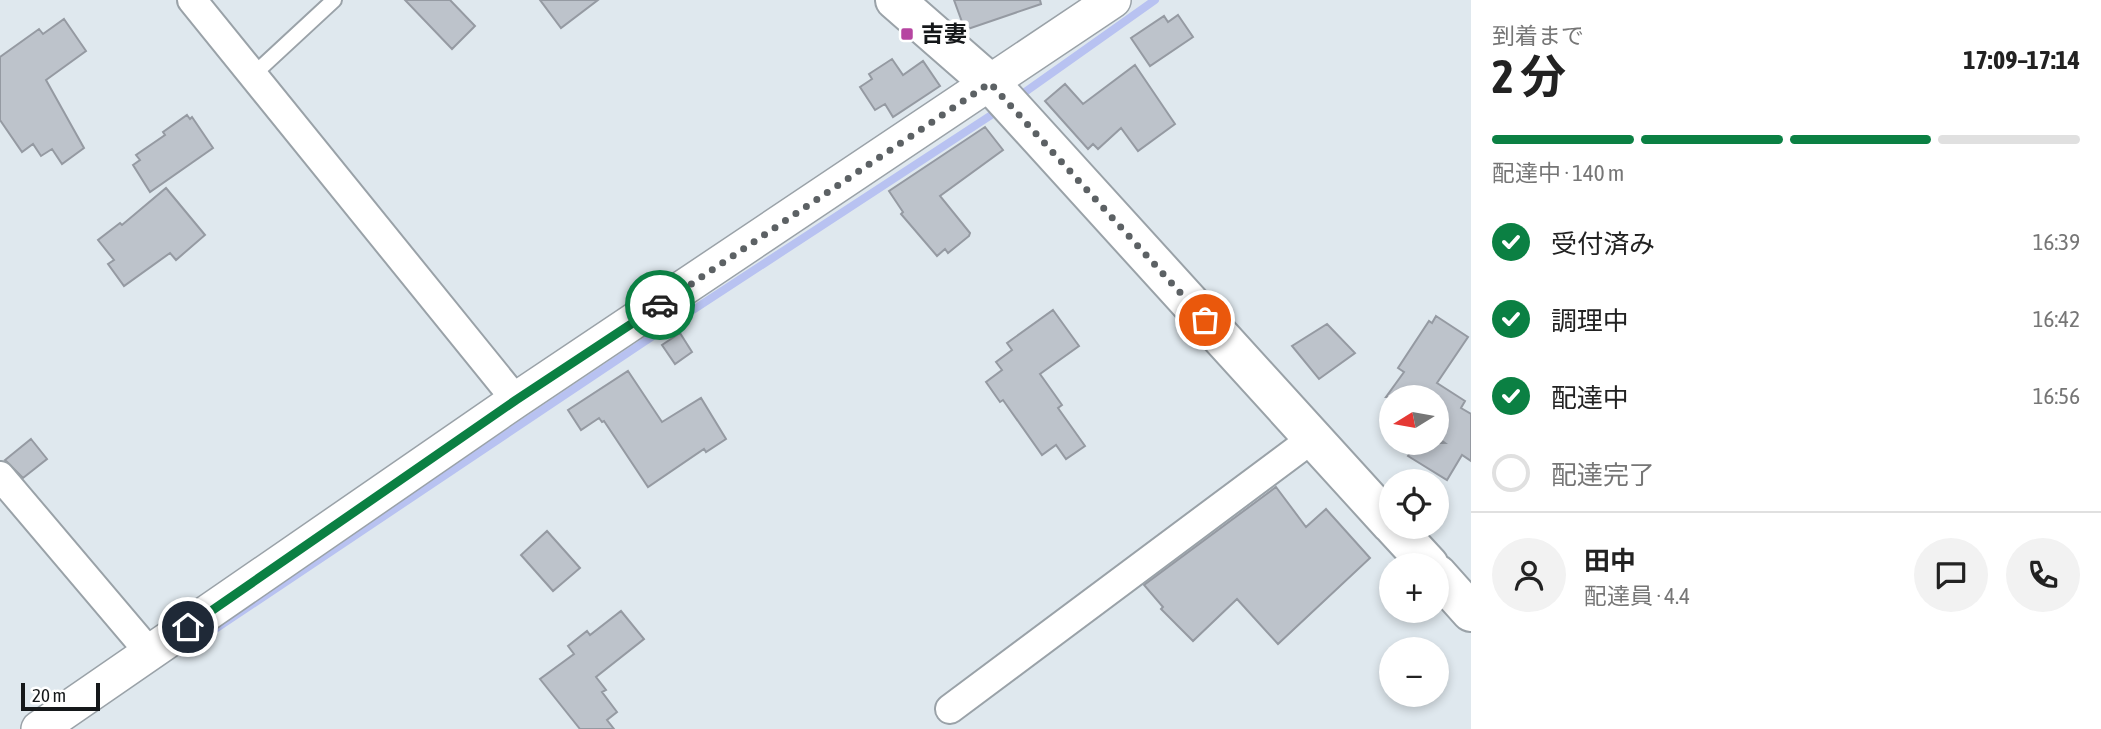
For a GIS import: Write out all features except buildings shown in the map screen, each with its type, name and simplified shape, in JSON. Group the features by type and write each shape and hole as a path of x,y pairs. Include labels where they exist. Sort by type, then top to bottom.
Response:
{"main road":[{"path":"895,0 990,83 1379,511"},
{"path":"1405,539 1418,553"},
{"path":"1449,587 1471,612"}],"street":[{"path":"192,0 516,400"},
{"path":"38,729 516,400 1113,0"},
{"path":"950,709 1313,438"},
{"path":"0,476 150,653"}],"lane":[{"path":"253,75 334,0"}],"waterway":[{"path":"1018,97 1155,0"},
{"path":"181,652 644,342 1002,108"}],"way so far":[{"path":"660,305 990,83 1205,320"}],"place":[{"name":"吉妻","path":"907,34"}],"route":[{"path":"188,627 516,400 660,305"}]}
